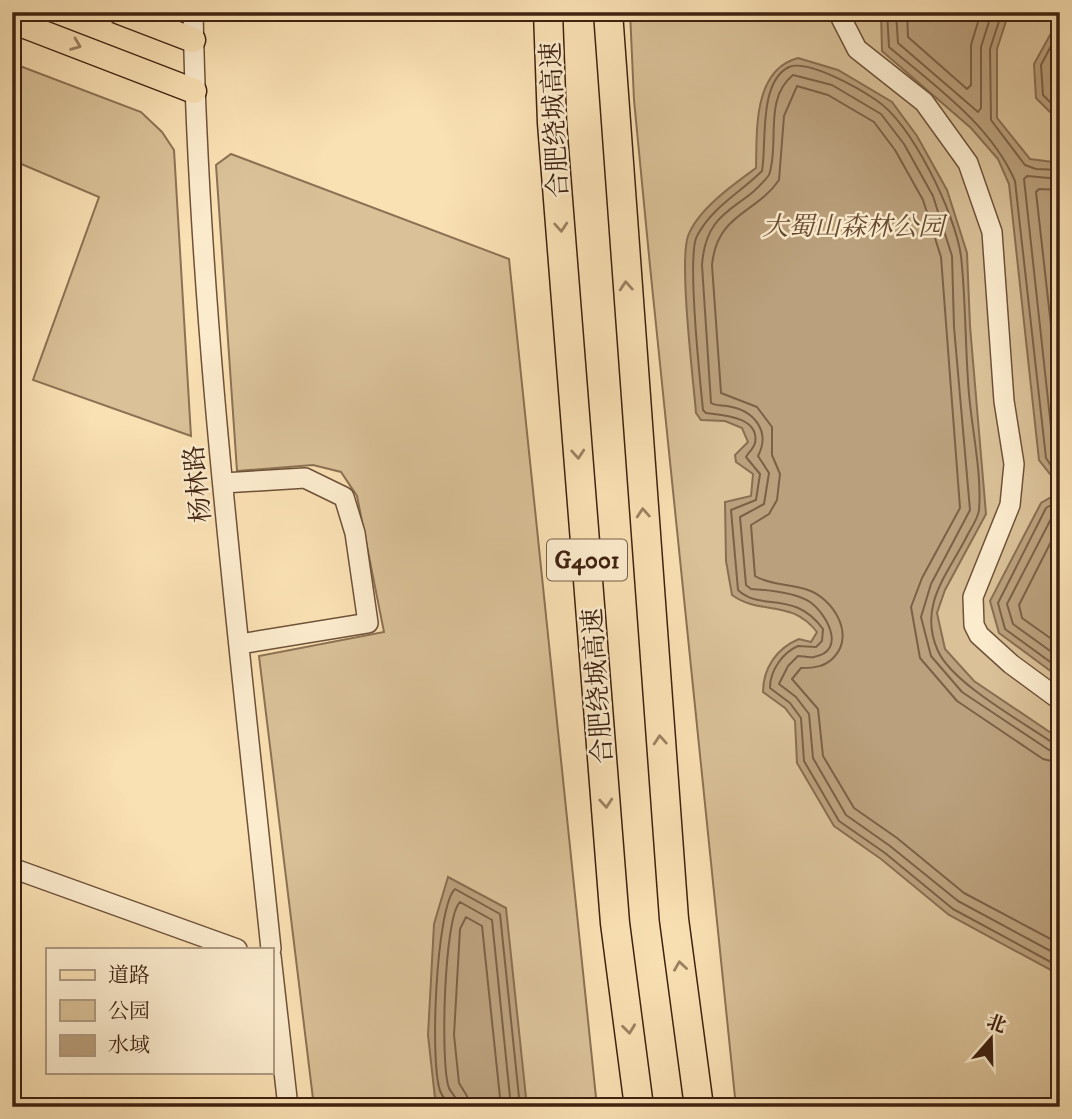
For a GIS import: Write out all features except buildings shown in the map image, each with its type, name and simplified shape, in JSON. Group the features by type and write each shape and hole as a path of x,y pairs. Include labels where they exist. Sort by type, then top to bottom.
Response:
{"highway":[{"name":"合肥绕城高速","path":"548,12 552,122 615,923 639,1107"},
{"name":"G4001","path":"608,12 674,919 699,1107"}],"main road":[{"path":"120,12 193,40"},
{"path":"12,21 194,91"}],"street":[{"name":"杨林路","path":"193,12 194,91 223,483 271,948"},
{"path":"838,12 857,49 924,102 968,163 992,232 1004,401 1014,464 1010,505 973,597 974,625 979,635 1011,664 1060,700"},
{"path":"223,483 305,478 344,497 355,533 368,623 240,644"},
{"path":"12,868 234,948"},
{"path":"273,974 288,1107"}],"green space":[{"name":"大蜀山森林公园","path":"630,12 1060,12 1060,1107 736,1107 650,266 634,100"},
{"path":"12,63 141,112 162,132 174,150 191,436 33,380 99,197 12,160"},
{"path":"231,154 509,259 597,1107 314,1107 259,656 384,632 357,496 341,472 313,465 237,471 216,165"}],"water":[{"path":"881,12 1009,12 997,49 997,118 1030,159 1060,163 1060,475 1050,474 1039,460 1009,184 998,159 971,128 882,51"},
{"path":"1060,17 1060,122 1036,98 1034,64"},
{"path":"798,58 838,70 892,102 917,136 947,190 967,253 970,326 986,514 945,590 937,613 945,649 974,681 1060,739 1060,975 949,915 881,859 834,826 797,763 795,721 785,708 763,692 769,667 778,653 799,639 811,642 817,632 796,615 754,605 732,595 726,561 725,502 751,496 753,474 736,462 735,455 748,442 742,428 725,421 701,420 696,413 686,294 686,250 688,236 700,216 756,168 758,120 765,88 783,65"},
{"path":"1060,492 1060,678 999,633 990,601 1041,503"},
{"path":"448,877 506,908 527,1107 446,1107 435,1098 428,1035 434,924"}]}
